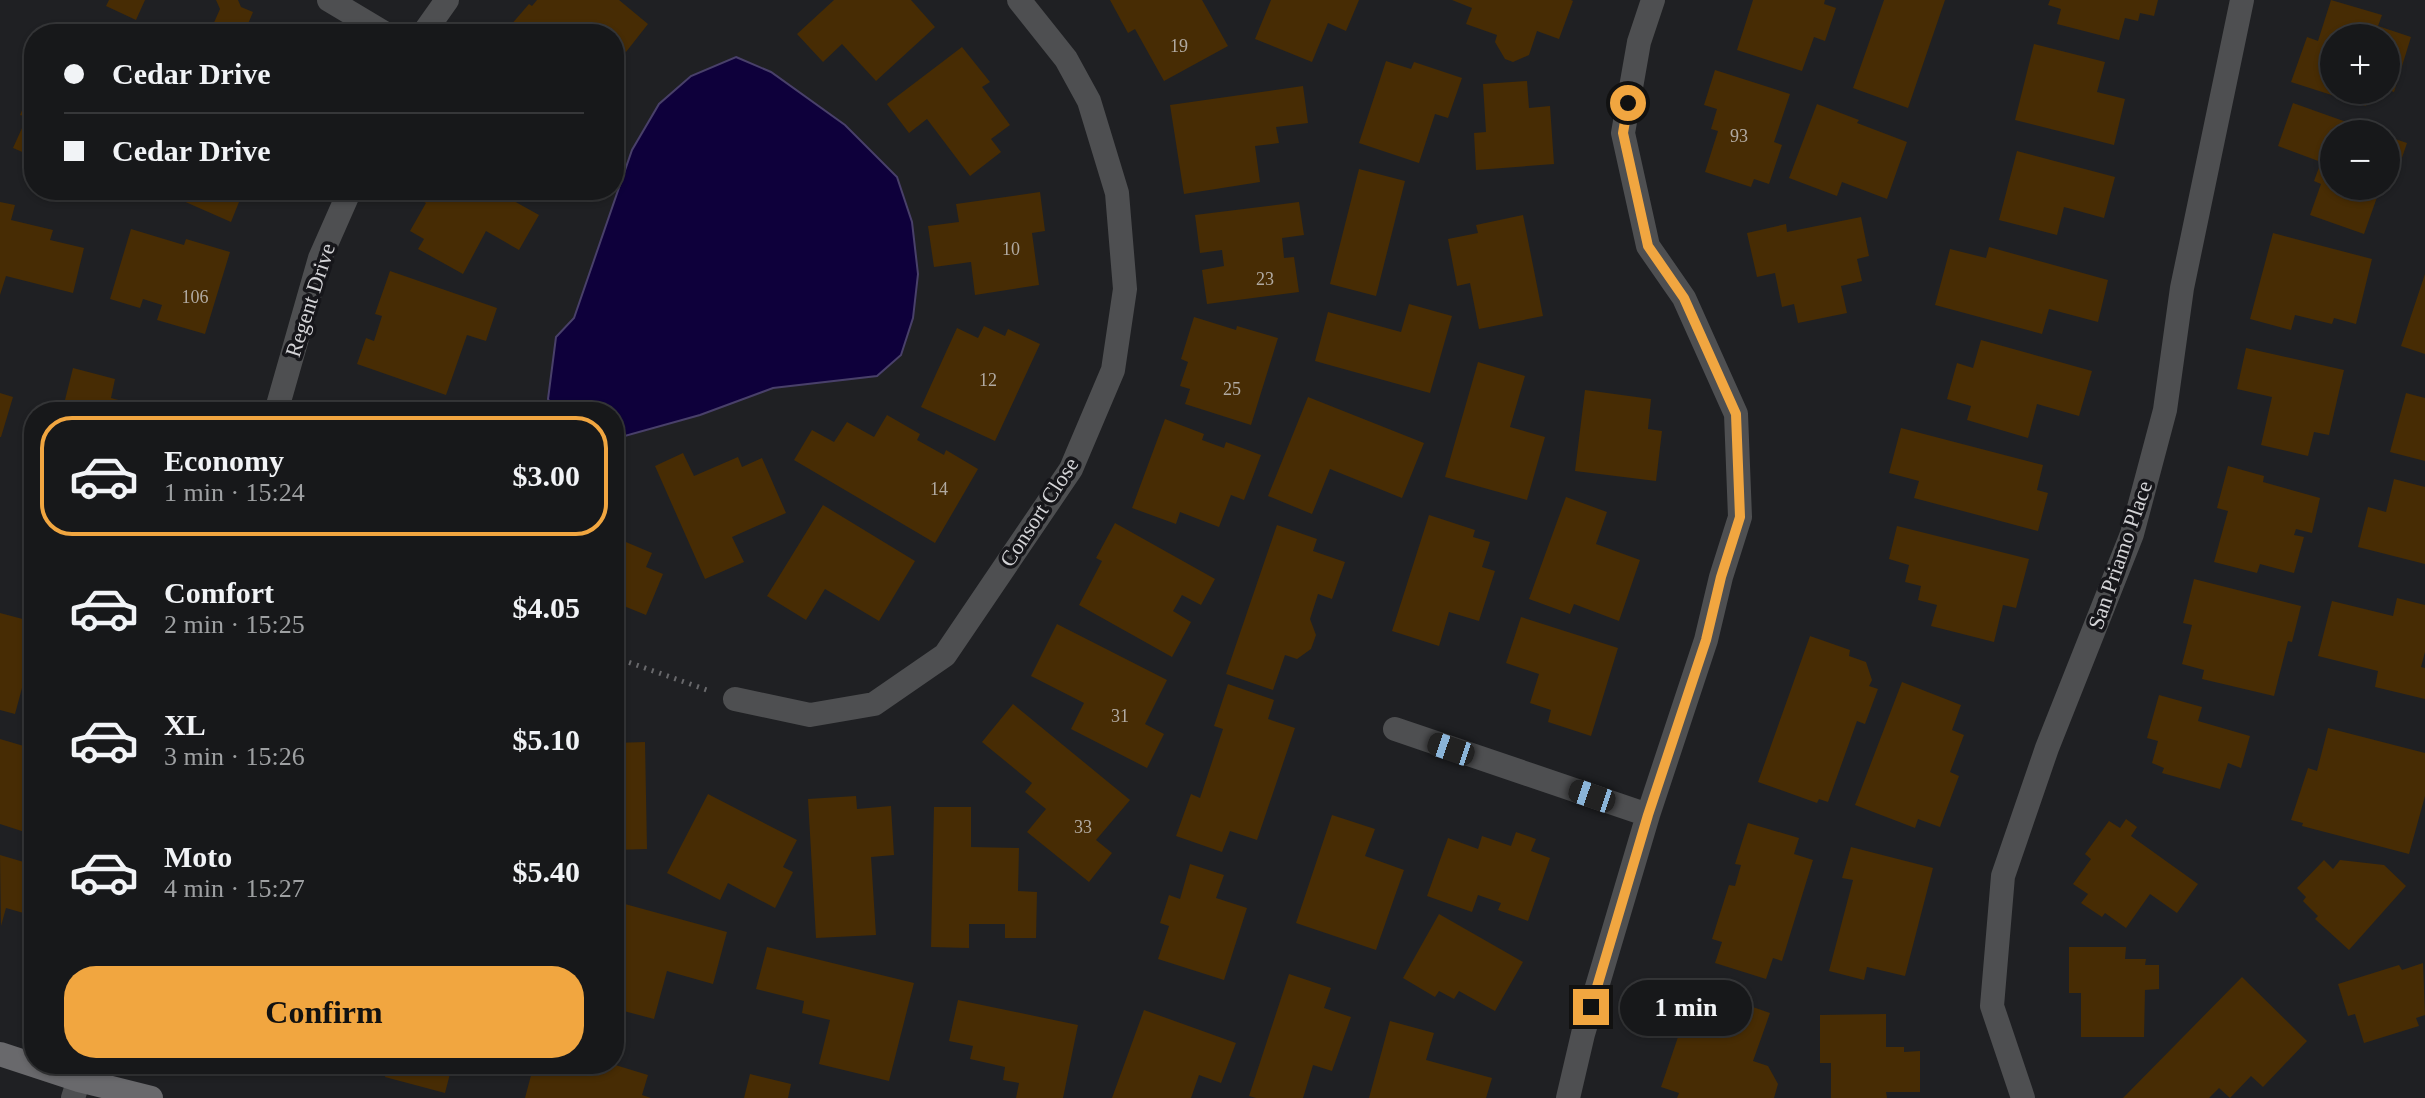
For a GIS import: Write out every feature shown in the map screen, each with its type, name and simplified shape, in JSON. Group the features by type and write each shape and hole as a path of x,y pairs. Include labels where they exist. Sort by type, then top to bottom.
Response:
{"street":[{"path":"329,0 369,24"},
{"path":"430,24 447,0"},
{"path":"1568,1098 1583,1034 1648,815 1706,640 1740,517 1736,414 1684,298 1648,246 1623,133 1639,42 1653,0"},
{"name":"San Priamo Place","path":"2023,1098 1992,1006 2003,876 2047,748 2132,534 2165,410 2182,288 2242,0"},
{"name":"Consort Close","path":"735,699 810,715 874,704 945,655 1071,469 1077,455 1113,370 1125,289 1117,193 1089,101 1030,4"},
{"name":"Regent Drive","path":"279,402 320,258 346,200"},
{"path":"1395,729 1648,815"},
{"path":"0,1054 24,1062"},
{"path":"59,1074 151,1098"}],"path":[{"path":"624,660 735,699"}],"shaded area":[{"path":"736,57 771,72 845,125 897,177 912,222 918,274 913,318 901,355 877,376 773,388 700,415 624,436 624,402 550,402 556,337 574,318 615,200 624,200 624,173 632,150 659,104 691,76"}],"building":[{"path":"109,0 145,0 136,20 106,6"},
{"path":"216,0 238,0 241,7 253,12 248,24 213,24 220,9"},
{"path":"537,0 619,0 648,24 626,52 624,24 512,24 529,4 532,6"},
{"path":"834,0 911,0 935,27 876,81 842,44 823,62 797,34"},
{"path":"1110,0 1202,0 1228,46 1164,81 1135,29 1128,33"},
{"path":"1271,0 1359,0 1346,31 1328,23 1312,62 1255,39"},
{"path":"1452,0 1573,1 1559,39 1537,31 1529,55 1513,62 1505,59 1495,42 1497,35 1466,24 1472,8"},
{"path":"1753,0 1825,0 1824,4 1836,8 1825,41 1814,37 1802,71 1737,50"},
{"path":"1884,0 1945,0 1908,108 1853,88"},
{"path":"2050,0 2158,0 2154,16 2140,13 2138,21 2125,18 2119,40 2057,24 2061,9 2048,5"},
{"path":"2331,0 2382,15 2379,24 2323,24"},
{"path":"2400,33 2411,37 2400,73"},
{"path":"2320,35 2320,91 2291,82 2307,37 2318,41"},
{"path":"2034,44 2105,62 2097,92 2125,99 2114,145 2015,120"},
{"path":"962,47 990,82 982,87 1010,125 991,139 1001,152 970,176 927,119 909,133 887,104"},
{"path":"1386,61 1411,69 1414,62 1462,78 1448,118 1435,114 1419,163 1359,143"},
{"path":"1715,70 1790,94 1774,142 1782,145 1769,184 1754,179 1751,187 1705,172 1718,131 1711,129 1717,109 1704,105"},
{"path":"1527,81 1529,108 1550,106 1554,164 1476,170 1474,133 1486,132 1483,84"},
{"path":"1303,86 1308,123 1276,127 1279,143 1255,146 1260,182 1184,194 1170,105"},
{"path":"2293,103 2341,120 2320,120 2320,162 2278,146"},
{"path":"1817,104 1907,142 1887,199 1842,182 1837,196 1789,178"},
{"path":"24,124 24,153 13,148"},
{"path":"2400,141 2407,143 2400,163"},
{"path":"2017,151 2115,177 2104,218 2064,207 2057,235 1999,220"},
{"path":"2320,165 2320,184 2314,181"},
{"path":"1359,169 1405,181 1376,296 1330,284"},
{"path":"2320,187 2320,200 2376,200 2364,234 2310,215"},
{"path":"1040,192 1045,231 1032,233 1039,285 975,295 971,262 934,267 928,226 959,222 956,204"},
{"path":"181,200 240,200 231,222"},
{"path":"421,200 512,200 539,215 519,250 486,231 463,274 418,249 424,239 410,231 426,203"},
{"path":"0,202 15,205 11,220 53,230 50,240 84,248 73,293 6,276 0,295"},
{"path":"1299,202 1304,235 1282,238 1284,258 1294,257 1299,292 1207,304 1202,270 1224,266 1222,250 1200,253 1195,215"},
{"path":"1523,215 1543,316 1479,329 1470,283 1457,286 1448,239 1478,233 1476,225"},
{"path":"1861,217 1869,256 1857,259 1862,281 1841,286 1847,313 1798,323 1794,304 1782,307 1775,273 1757,277 1747,233 1786,224 1787,232"},
{"path":"131,229 184,245 186,239 230,252 205,334 157,320 162,305 143,299 140,308 110,299"},
{"path":"2273,233 2372,259 2356,324 2334,318 2332,324 2295,315 2291,330 2250,319"},
{"path":"1989,247 2108,280 2098,322 2049,309 2042,334 1935,305 1950,249 1986,258"},
{"path":"390,271 497,308 486,341 467,335 446,395 357,364 366,338 374,341 382,316 375,314"},
{"path":"2425,274 2425,354 2401,346"},
{"path":"1409,304 1452,316 1430,393 1315,361 1328,312 1401,332"},
{"path":"1194,317 1236,330 1237,326 1278,338 1251,425 1185,404 1190,389 1180,386 1188,362 1181,359"},
{"path":"984,326 1005,336 1008,329 1040,344 995,441 921,407 957,328 978,338"},
{"path":"1981,340 2092,371 2079,416 2037,404 2028,438 1967,420 1971,406 1947,399 1957,363 1973,368"},
{"path":"2246,348 2344,370 2329,435 2314,432 2308,456 2261,445 2272,397 2237,389"},
{"path":"1478,362 1525,376 1510,427 1545,437 1527,500 1445,477"},
{"path":"73,368 115,379 111,398 126,402 64,402"},
{"path":"1585,390 1651,399 1648,429 1662,431 1656,481 1575,471"},
{"path":"0,393 13,397 1,437 0,437"},
{"path":"2406,393 2425,398 2425,461 2390,452"},
{"path":"1308,397 1424,443 1402,498 1330,469 1312,514 1268,496"},
{"path":"887,415 920,434 917,440 944,455 946,450 978,469 935,543 794,460 812,430 834,442 847,422 874,437"},
{"path":"1165,419 1204,434 1202,440 1224,448 1226,442 1261,455 1244,500 1231,495 1219,527 1180,512 1176,524 1132,508"},
{"path":"1901,428 2043,465 2037,490 2048,493 2038,531 1914,498 1919,481 1889,473"},
{"path":"683,453 694,476 738,457 742,467 762,458 786,513 732,537 744,562 705,579 655,466"},
{"path":"2228,466 2264,476 2263,482 2320,498 2312,533 2296,529 2294,535 2304,537 2294,573 2260,564 2257,573 2214,562 2228,511 2217,508"},
{"path":"2394,479 2425,487 2425,564 2358,547 2368,507 2386,512"},
{"path":"1566,497 1607,512 1596,544 1640,560 1619,621 1574,604 1570,614 1529,599"},
{"path":"823,505 915,561 879,621 825,589 806,620 767,596"},
{"path":"1429,515 1475,530 1473,537 1490,542 1482,567 1495,571 1479,621 1449,612 1439,646 1392,631"},
{"path":"1115,523 1215,579 1201,605 1182,595 1173,611 1191,622 1172,657 1079,605 1102,561 1096,558"},
{"path":"1277,525 1317,539 1313,551 1345,562 1332,599 1318,594 1310,619 1316,635 1311,649 1297,659 1285,655 1273,690 1226,674"},
{"path":"1897,526 2029,559 2016,608 2003,605 1994,642 1931,626 1937,605 1918,600 1921,586 1905,582 1909,565 1889,559"},
{"path":"624,541 652,553 646,567 663,574 646,615 624,606"},
{"path":"2194,579 2301,606 2274,696 2202,679 2204,670 2182,664 2192,625 2183,623"},
{"path":"2397,598 2425,605 2425,652 2421,667 2425,668 2425,699 2375,687 2378,671 2318,656 2332,601 2393,616"},
{"path":"0,613 24,619 24,689 15,714 0,710"},
{"path":"1521,617 1618,648 1591,736 1548,722 1551,710 1530,703 1539,674 1506,663"},
{"path":"1057,624 1167,680 1145,724 1164,734 1147,768 1071,729 1084,703 1031,676"},
{"path":"1810,636 1850,650 1849,656 1866,662 1872,680 1869,686 1878,689 1865,724 1857,721 1828,802 1819,799 1817,803 1758,782"},
{"path":"1902,682 1961,705 1952,730 1964,735 1950,772 1959,776 1940,827 1918,819 1915,828 1855,805"},
{"path":"1228,684 1274,700 1268,719 1295,728 1257,840 1230,831 1222,852 1176,836 1191,794 1200,798 1223,729 1214,726"},
{"path":"2159,695 2202,707 2198,721 2250,736 2241,768 2228,763 2220,789 2162,773 2164,768 2152,763 2158,741 2147,738"},
{"path":"1013,704 1130,800 1096,840 1112,853 1089,882 1027,832 1046,809 1025,792 1032,783 982,742"},
{"path":"2328,728 2425,753 2425,796 2409,854 2302,826 2303,823 2291,820 2308,768 2317,771"},
{"path":"0,739 24,746 24,832 0,824"},
{"path":"645,742 647,849 624,850 624,743"},
{"path":"708,794 797,840 783,867 793,872 775,908 728,883 720,900 667,873"},
{"path":"856,796 857,809 891,806 894,855 871,857 876,935 816,938 808,799"},
{"path":"934,807 971,807 971,847 1019,848 1018,891 1037,892 1036,938 1005,938 1005,924 969,924 969,948 931,947"},
{"path":"1332,815 1375,829 1365,856 1404,870 1376,950 1296,923"},
{"path":"2126,819 2137,827 2131,836 2198,884 2177,913 2150,894 2126,928 2105,913 2102,917 2081,903 2088,894 2073,884 2091,859 2085,854 2109,821 2120,828"},
{"path":"1748,823 1799,838 1794,854 1813,860 1782,961 1773,958 1766,979 1715,963 1722,942 1712,939 1729,885 1735,886 1741,865 1735,864"},
{"path":"1516,832 1536,839 1531,851 1550,858 1528,921 1498,910 1501,903 1478,895 1472,912 1427,896 1448,838 1478,849 1482,836 1511,846"},
{"path":"1851,847 1933,868 1905,976 1867,967 1864,980 1829,971 1853,880 1842,878"},
{"path":"0,855 24,862 24,913 6,908 1,926"},
{"path":"2324,860 2333,869 2340,860 2384,865 2406,886 2349,950 2315,919 2318,916 2303,901 2306,897 2297,888"},
{"path":"1190,864 1224,875 1216,898 1247,908 1224,980 1158,959 1169,926 1160,923 1169,895 1180,899"},
{"path":"624,904 727,932 713,984 667,971 654,1019 624,1011"},
{"path":"1439,914 1523,962 1495,1011 1459,991 1454,999 1439,991 1435,997 1403,978"},
{"path":"767,947 914,983 889,1081 819,1064 830,1020 802,1013 804,1001 756,989"},
{"path":"2069,947 2126,947 2125,959 2146,959 2145,965 2159,965 2159,989 2145,990 2144,1037 2081,1037 2081,993 2069,993"},
{"path":"2423,963 2425,1015 2416,1018 2419,1026 2364,1043 2355,1014 2348,1016 2338,984 2399,965 2402,970"},
{"path":"1289,974 1331,988 1324,1008 1351,1017 1332,1071 1313,1065 1303,1098 1249,1096"},
{"path":"2242,977 2307,1041 2263,1087 2251,1076 2230,1098 2219,1088 2209,1098 2123,1098"},
{"path":"1695,987 1770,1013 1753,1061 1768,1066 1778,1084 1774,1098 1677,1098 1679,1093 1661,1087"},
{"path":"958,1000 1078,1025 1063,1098 1016,1098 1019,1083 1003,1080 1005,1067 970,1059 973,1046 949,1041"},
{"path":"1144,1010 1236,1043 1221,1083 1199,1075 1191,1098 1112,1098"},
{"path":"1886,1014 1886,1047 1904,1047 1904,1052 1920,1051 1920,1092 1886,1092 1887,1098 1831,1098 1831,1063 1820,1063 1820,1015"},
{"path":"1390,1021 1434,1033 1426,1060 1492,1078 1486,1098 1369,1098"},
{"path":"624,1068 648,1075 642,1095 651,1098 525,1098 531,1074 624,1074"},
{"path":"386,1074 450,1074 445,1093 385,1077"},
{"path":"750,1074 791,1084 788,1098 744,1098"}],"route":[{"path":"1591,1007 1648,815 1706,640 1740,517 1736,414 1684,298 1648,246 1623,133 1628,103"}]}
